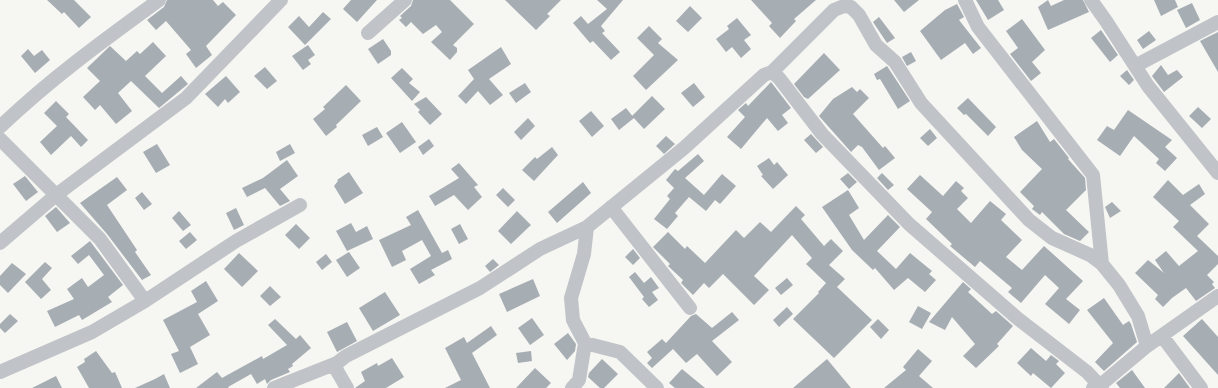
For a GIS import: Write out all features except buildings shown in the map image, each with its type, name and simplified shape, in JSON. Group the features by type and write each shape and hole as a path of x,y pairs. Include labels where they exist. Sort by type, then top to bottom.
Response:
{"street":[{"path":"0,127 16,111 102,42 159,0"},
{"path":"0,242 56,195 186,98 281,0"},
{"path":"368,33 405,0"},
{"path":"965,0 978,27 1093,175 1102,264"},
{"path":"1091,0 1174,121 1218,173"},
{"path":"274,388 338,363 346,356 480,288 540,249 587,226 684,148 764,75 772,72 834,10 844,6 857,4 859,15 876,45 895,62 921,103 1029,220 1052,238 1090,255 1102,264 1119,285 1138,316 1147,346"},
{"path":"1135,66 1218,22"},
{"path":"772,72 779,78 822,134 909,224 1017,318 1087,372 1098,387 1147,346 1218,296"},
{"path":"0,139 100,239 145,301"},
{"path":"0,372 92,332 145,301 236,242 300,205"},
{"path":"611,207 690,308"},
{"path":"572,388 579,380 586,344 573,320 571,298 584,254 587,226"},
{"path":"1162,336 1201,388"},
{"path":"586,344 620,352 657,388"},
{"path":"338,363 336,369 347,388"}]}
